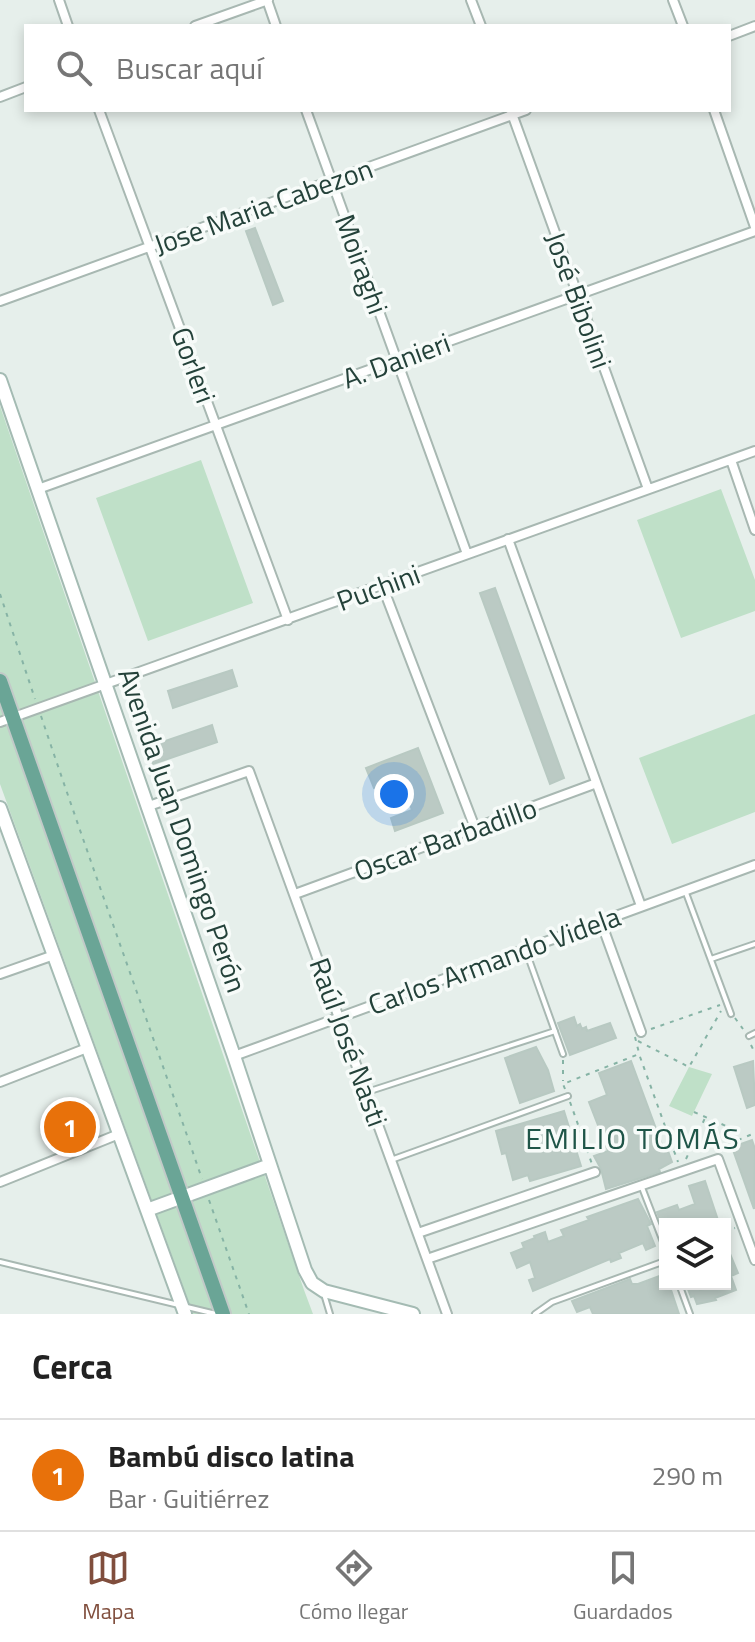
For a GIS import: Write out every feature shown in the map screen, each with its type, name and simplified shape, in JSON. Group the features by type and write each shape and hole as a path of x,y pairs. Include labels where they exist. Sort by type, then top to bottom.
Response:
{"main road":[{"name":"Avenida Juan Domingo Perón","path":"0,380 305,1270 312,1283 324,1291"},
{"path":"0,681 6,720 223,1314"},
{"path":"0,808 183,1310"},
{"path":"147,1210 270,1165"},
{"path":"324,1291 413,1314"}],"street":[{"path":"59,0 67,24"},
{"path":"201,24 267,0 275,24"},
{"path":"471,0 480,24"},
{"path":"673,0 682,24"},
{"path":"731,35 755,26"},
{"path":"0,97 24,88"},
{"name":"Gorleri","path":"100,112 288,620"},
{"name":"Moiraghi","path":"307,112 467,554"},
{"name":"Jose Maria Cabezon","path":"0,301 512,112"},
{"name":"José Bibolini","path":"512,112 648,489"},
{"path":"715,112 755,229"},
{"name":"A. Danieri","path":"38,489 755,229"},
{"name":"Puchini","path":"6,720 755,451"},
{"path":"731,460 755,530"},
{"path":"508,539 594,784 641,906"},
{"path":"382,585 475,828"},
{"name":"Raúl José Nasti","path":"146,807 249,771 447,1314"},
{"name":"Oscar Barbadillo","path":"295,894 594,784"},
{"name":"Carlos Armando Videla","path":"234,1056 755,865"},
{"path":"601,922 641,1032"},
{"path":"0,974 54,955"},
{"path":"0,1082 87,1048"},
{"path":"0,1182 119,1134"},
{"path":"427,1259 718,1159 755,1260"},
{"path":"418,1233 595,1172"}],"lane":[{"path":"685,890 731,1014"},
{"path":"711,959 755,944"},
{"path":"525,949 563,1054"},
{"path":"367,1092 555,1031"},
{"path":"391,1160 568,1096"},
{"path":"641,1185 659,1232"},
{"path":"0,1262 183,1310 216,1314"},
{"path":"535,1314 552,1302 659,1263"},
{"path":"681,1290 690,1314"},
{"path":"324,1291 330,1314"}],"path":[{"path":"0,594 104,905 154,1038 249,1314"},
{"path":"633,1038 641,1032 726,1003"},
{"path":"633,1038 689,1067 726,1003"},
{"path":"731,1014 752,1034 755,1053"},
{"path":"633,1038 681,1171"},
{"path":"563,1054 563,1084 595,1172"},
{"path":"563,1084 639,1054"},
{"path":"694,1112 733,1129 718,1159"},
{"path":"681,1171 705,1118"},
{"path":"726,1145 755,1133"}],"green space":[{"path":"0,406 313,1314 193,1314 0,784"},
{"path":"201,460 253,603 148,641 96,498"},
{"path":"721,489 755,580 755,611 681,638 637,520"},
{"path":"755,714 755,812 672,844 639,758"},
{"path":"689,1067 712,1074 692,1116 669,1106"}],"building":[{"path":"255,228 283,301 273,305 246,231"},
{"path":"495,588 564,778 550,784 480,593"},
{"path":"232,670 237,686 173,708 168,691"},
{"path":"212,725 217,742 153,764 148,747"},
{"path":"418,748 443,813 395,831 391,818 412,810 400,778 374,788 366,768"},
{"path":"574,1017 577,1026 580,1024 582,1029 586,1027 587,1031 610,1023 616,1038 570,1055 558,1023"},
{"path":"536,1047 554,1091 520,1103 505,1058"},
{"path":"631,1061 665,1153 668,1151 672,1162 659,1169 660,1172 606,1189 594,1156 608,1151 589,1102 607,1095 599,1073"},
{"path":"753,1061 755,1105 747,1108 734,1067"},
{"path":"564,1111 581,1166 530,1181 528,1175 513,1180 496,1131"},
{"path":"752,1140 755,1149 754,1209 732,1147"},
{"path":"705,1181 717,1218 659,1218 657,1212 677,1205 679,1210 695,1204 689,1186"},
{"path":"638,1199 651,1224 647,1226 655,1246 646,1250 643,1243 619,1253 621,1258 611,1262 610,1259 533,1291 529,1280 535,1278 530,1262 517,1268 511,1253 524,1248 522,1243 545,1232 548,1242 564,1236 561,1230 589,1220 587,1217"},
{"path":"731,1256 738,1273 731,1276"},
{"path":"659,1276 659,1290 671,1290 679,1314 593,1314 590,1307 577,1312 572,1301 630,1279 632,1284"},
{"path":"731,1276 736,1290 716,1300 697,1304 694,1296 691,1297 688,1290 731,1290"}],"place":[{"name":"Bambú disco latina","path":"70,1127"}],"district":[{"name":"EMILIO TOMÁS","path":"633,1138"}]}
